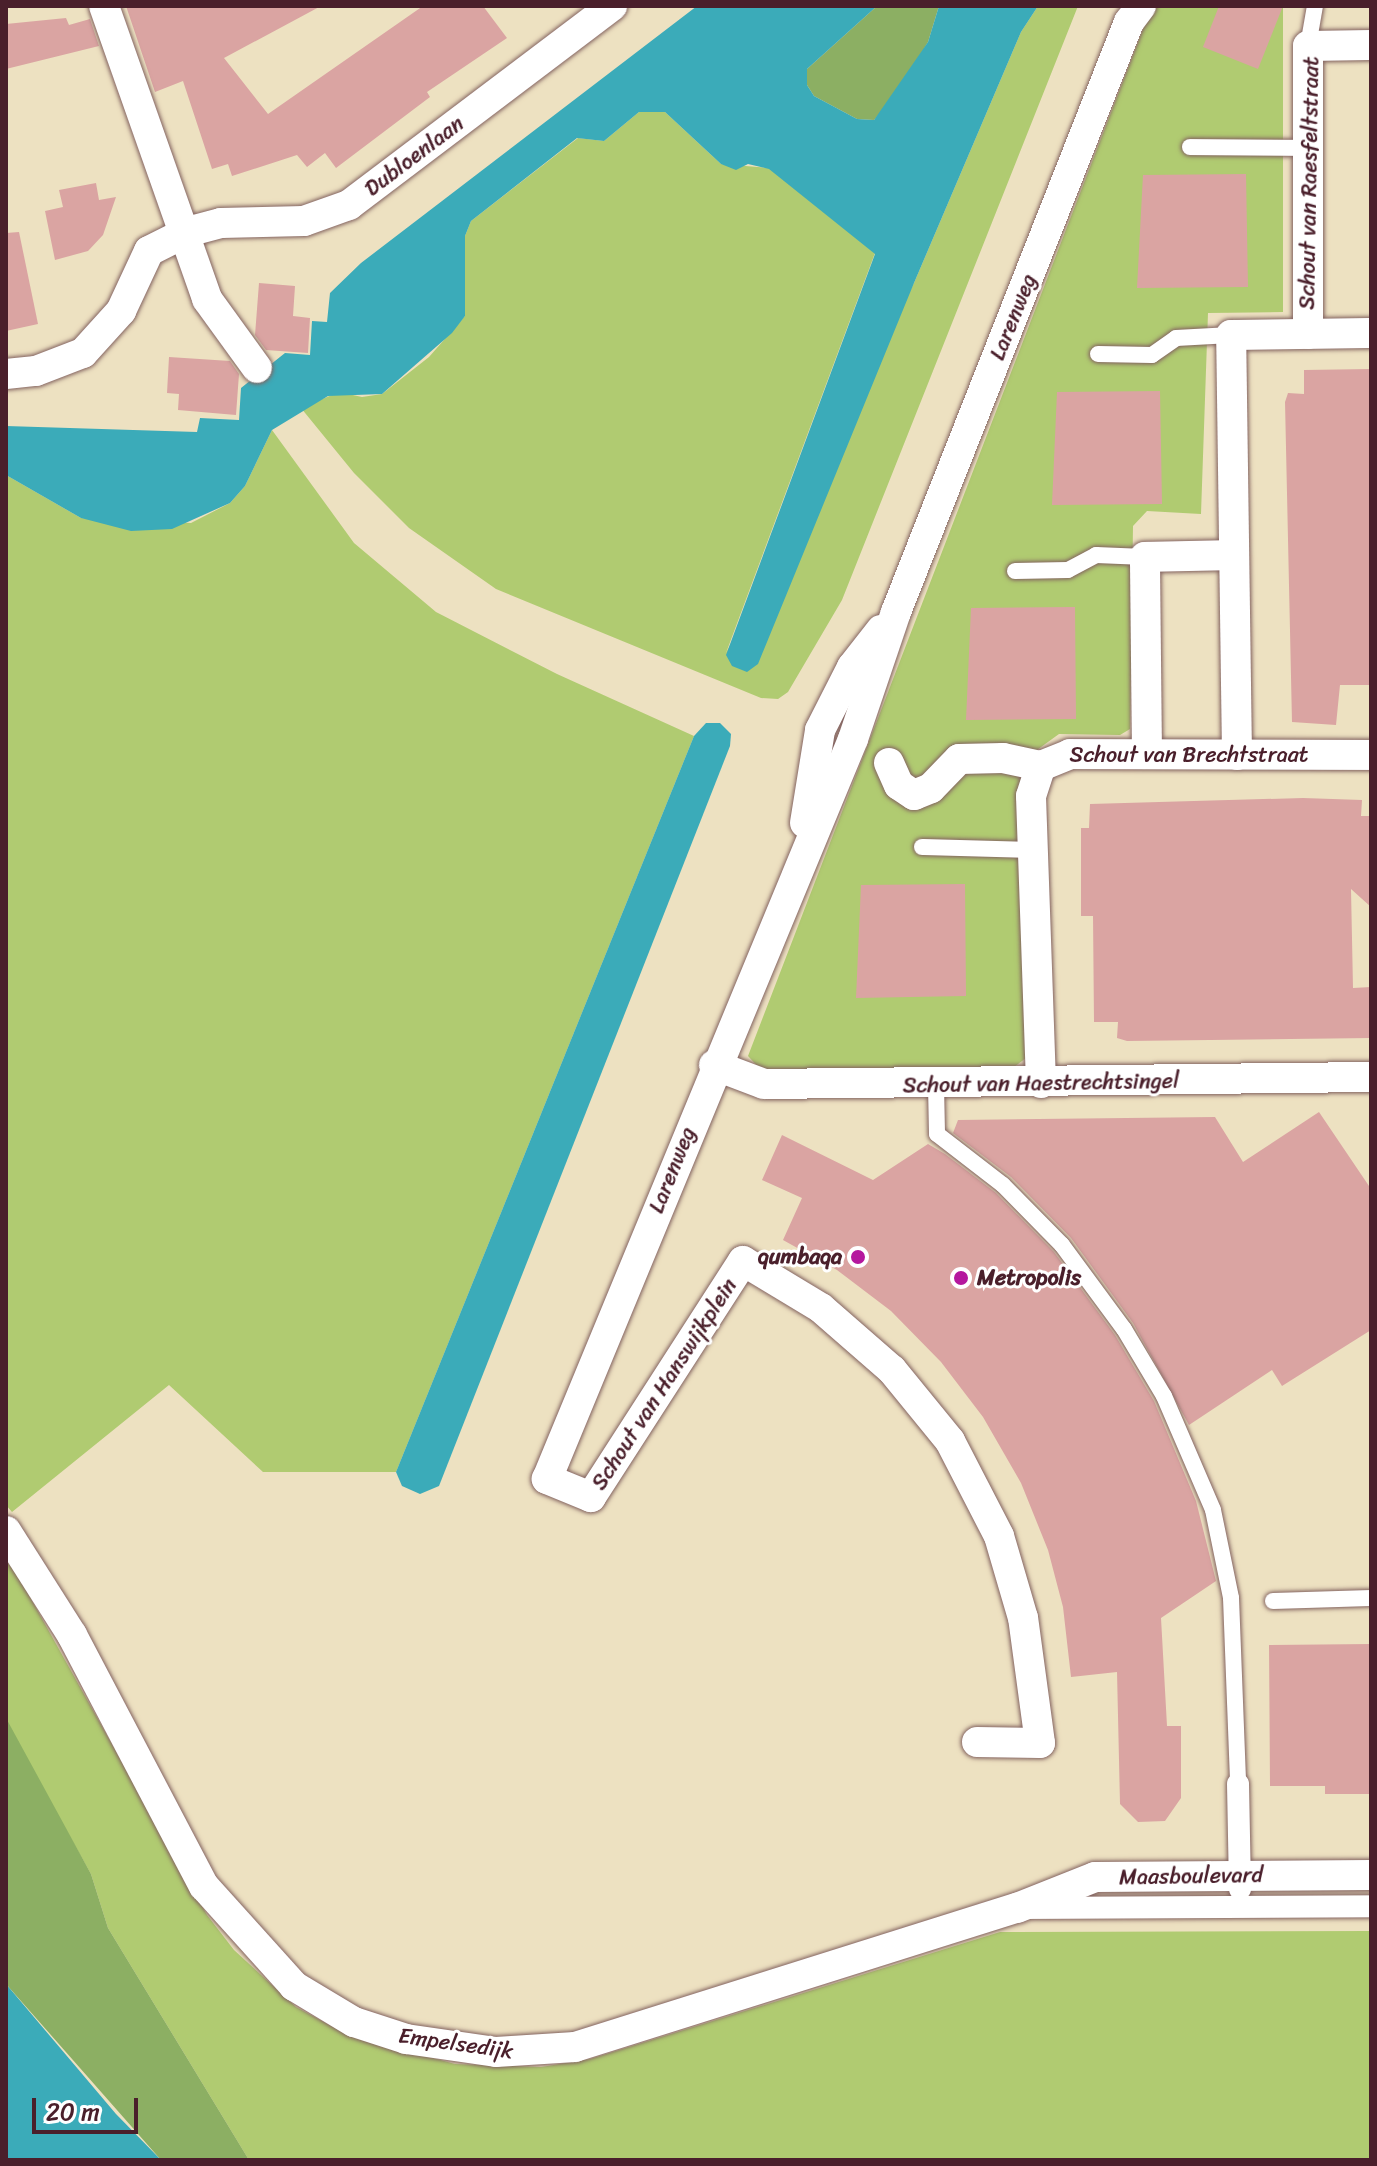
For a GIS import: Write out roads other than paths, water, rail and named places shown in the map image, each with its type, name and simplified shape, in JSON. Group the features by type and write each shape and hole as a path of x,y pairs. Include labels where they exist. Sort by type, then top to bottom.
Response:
{"street":[{"path":"104,6 187,232 207,299 257,368"},
{"name":"Dubloenlaan","path":"6,374 36,371 83,353 121,311 149,251 187,232 221,223 304,221 349,205 612,6"},
{"name":"Larenweg","path":"547,1479 799,861 820,730 852,667 896,612 1133,11"},
{"name":"Schout van Raesfeltstraat","path":"1308,334 1308,46 1371,45"},
{"path":"1237,755 1231,335 1371,333"},
{"path":"1147,754 1145,557 1233,555"},
{"name":"Schout van Brechtstraat","path":"1041,1083 1031,796 1041,766 1070,754 1371,755"},
{"path":"889,763 899,785 914,795 931,788 959,759 1003,758 1041,766"},
{"name":"Schout van Haestrechtsingel","path":"714,1065 764,1084 936,1085 1371,1077"},
{"name":"Schout van Hanswijkplein","path":"547,1479 591,1497 743,1261 821,1308 892,1370 950,1441 999,1536 1023,1618 1040,1743 977,1742"},
{"name":"Empelsedijk","path":"6,1531 72,1635 204,1886 277,1970 354,2022 406,2039 480,2050 575,2047 915,1940"},
{"path":"1238,1784 1240,1906"},
{"name":"Maasboulevard","path":"915,1940 1017,1908 1095,1877 1371,1875"},
{"name":"Maasboulevard","path":"1017,1908 1371,1906"}],"lane":[{"path":"1308,46 1315,6"},
{"path":"1190,147 1307,148"},
{"path":"1098,354 1152,355 1176,338 1231,335"},
{"path":"1015,571 1068,570 1096,555 1145,557"},
{"path":"922,847 1034,850"},
{"path":"936,1085 937,1134 1003,1185 1062,1245 1124,1329 1164,1396 1201,1481 1213,1510 1231,1598 1238,1784"},
{"path":"1273,1601 1371,1598"}],"water":[{"path":"697,6 877,6 807,69 807,85 814,96 857,119 874,120 928,42 939,6 1038,6 1021,32 914,283 758,664 747,672 732,666 726,655 875,254 769,169 748,164 736,170 721,164 665,112 639,112 604,141 577,138 471,221 465,236 465,316 452,333 382,394 328,396 272,430 245,486 230,503 172,529 131,531 81,518 6,475 6,426 197,432 200,418 239,420 241,388 285,353 310,355 312,321 327,322 330,293 361,263"},
{"path":"706,723 720,723 731,734 730,746 439,1486 420,1494 402,1486 396,1472 694,736"},
{"path":"6,1984 116,2114 161,2160 6,2160"}],"place":[{"name":"qumbaqa","path":"858,1257"},
{"name":"Metropolis","path":"961,1278"}]}
